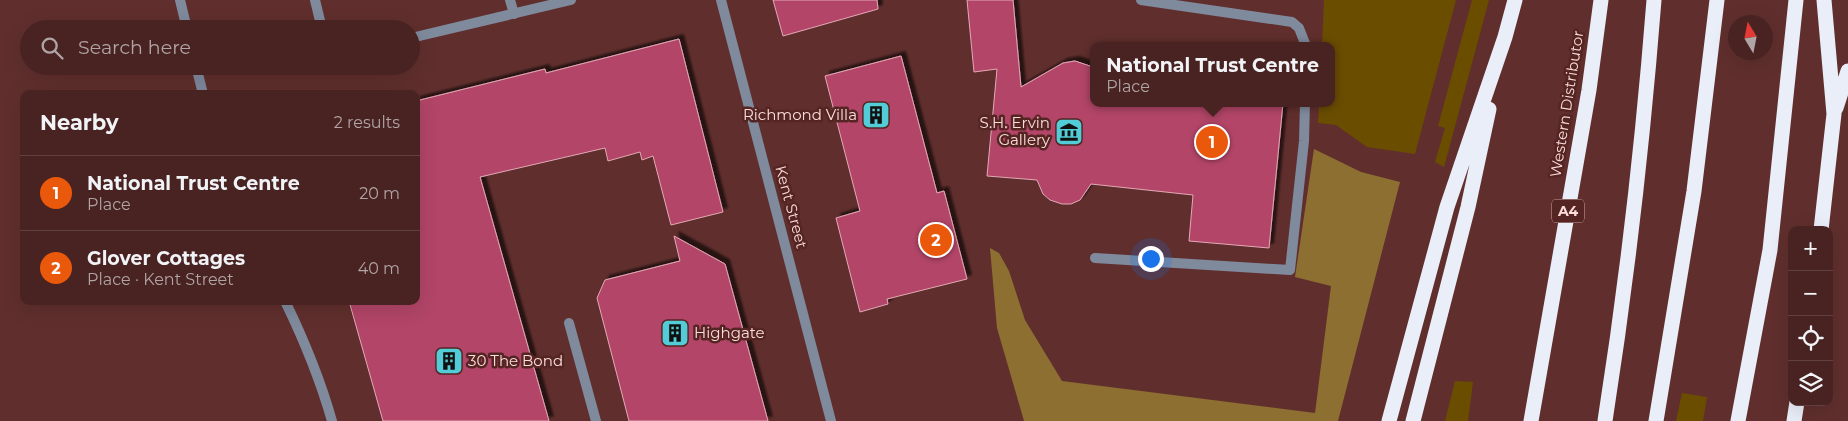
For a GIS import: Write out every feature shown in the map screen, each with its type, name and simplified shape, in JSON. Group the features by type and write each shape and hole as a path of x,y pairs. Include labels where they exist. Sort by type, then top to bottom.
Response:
{"highway":[{"path":"1389,421 1447,207 1515,0"},
{"name":"Western Distributor","path":"1531,421 1589,90 1601,0"},
{"path":"1606,421 1624,304 1645,118 1654,0"},
{"path":"1656,421 1694,191 1716,0"},
{"path":"1738,421 1770,250 1796,0"},
{"path":"1821,226 1834,114 1824,0"},
{"path":"1413,421 1468,207 1504,37"},
{"path":"1834,114 1848,71"},
{"path":"1794,421 1796,406"}],"street":[{"path":"180,0 185,20"},
{"path":"315,0 320,20"},
{"path":"510,0 514,14"},
{"path":"420,36 571,0"},
{"name":"Kent Street","path":"720,0 831,421"},
{"path":"1141,0 1292,22 1299,28 1304,42"},
{"path":"198,75 202,90"},
{"path":"1095,258 1290,270 1304,141 1305,107"},
{"path":"287,305 307,345 324,391 332,421"},
{"path":"569,323 596,421"}],"shaded area":[{"path":"1324,0 1456,0 1415,154 1367,147 1336,125 1318,123 1319,107 1335,107 1335,42 1322,42"},
{"path":"1472,0 1489,0 1444,167 1435,162 1445,128 1438,126"},
{"path":"1314,149 1361,172 1400,182 1338,421 1024,421 997,328 990,248 999,253 1009,271 1025,320 1062,381 1315,413 1331,286 1295,277"},
{"path":"1455,381 1473,382 1468,421 1445,421"},
{"path":"1682,393 1707,397 1703,421 1676,421"}],"building":[{"path":"773,0 877,0 878,9 783,36"},
{"path":"967,0 1013,0 1021,87 1063,63 1075,61 1090,66 1090,107 1283,107 1269,248 1189,241 1193,195 1091,184 1080,200 1071,204 1062,204 1050,200 1043,194 1037,180 987,176 997,69 974,72"},
{"path":"679,39 723,212 671,225 653,156 642,160 640,152 608,161 605,148 480,177 549,421 383,421 350,305 420,305 420,100 545,69 546,73"},
{"path":"901,56 937,193 944,191 967,279 887,299 888,304 860,312 836,218 860,211 825,76"},
{"name":"Highgate","path":"674,236 725,264 768,421 629,421 597,298 605,280 680,261"}],"place":[{"name":"Richmond Villa","path":"876,115"},
{"name":"S.H. Ervin Gallery","path":"1069,132"},
{"name":"National Trust Centre","path":"1212,142"},
{"name":"Glover Cottages","path":"936,240"},
{"name":"Highgate","path":"675,333"},
{"name":"30 The Bond","path":"449,361"}]}
